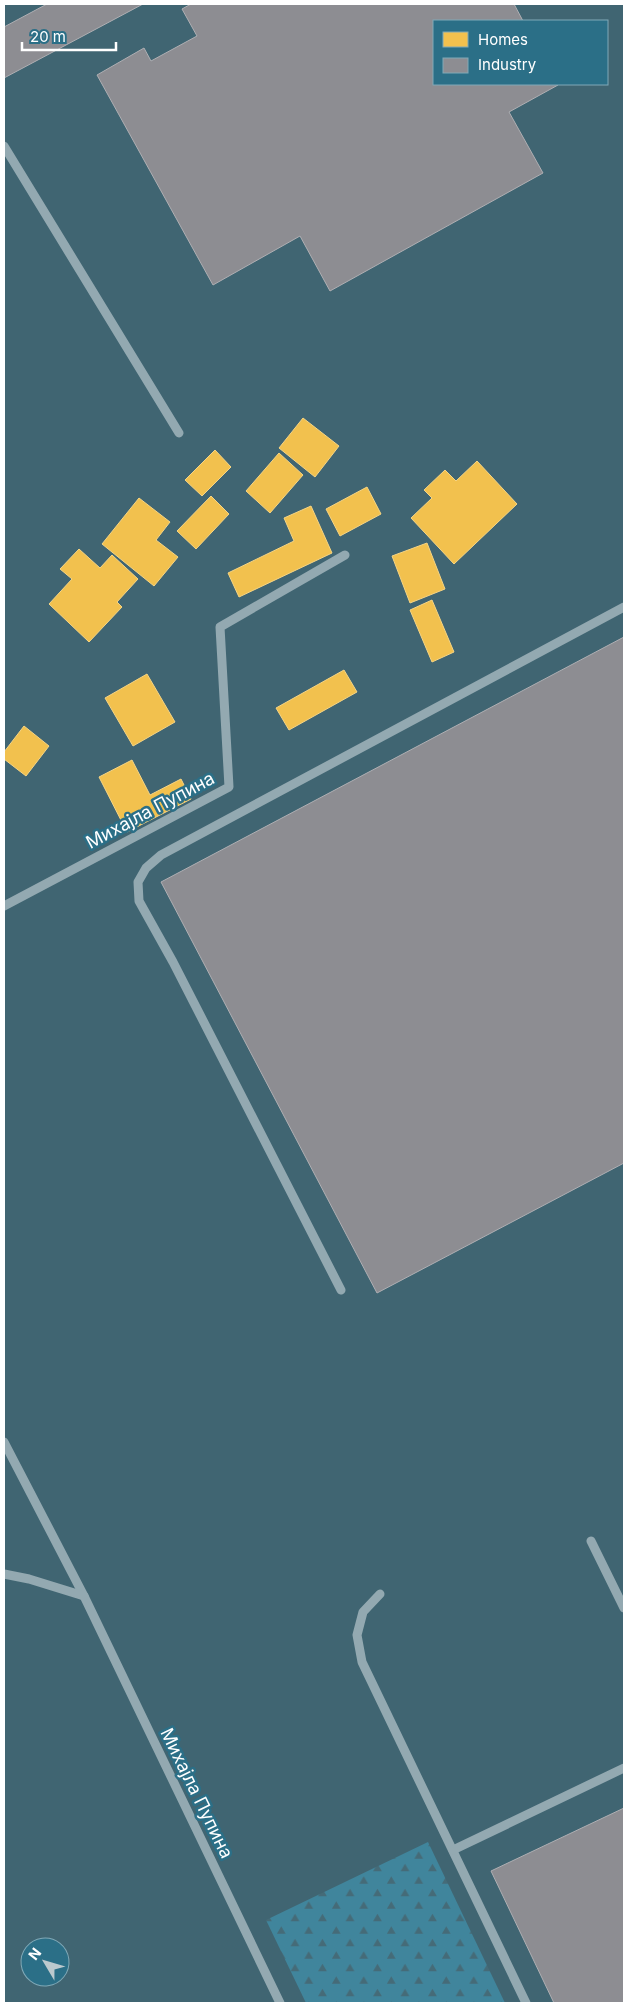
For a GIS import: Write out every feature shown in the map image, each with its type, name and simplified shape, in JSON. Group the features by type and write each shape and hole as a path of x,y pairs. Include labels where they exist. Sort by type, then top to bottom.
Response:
{"street":[{"path":"4,146 179,433"},
{"name":"Михајла Пупина","path":"4,906 228,787 220,627 345,555"},
{"path":"341,1290 173,962 139,901 138,882 146,868 161,855 624,607"},
{"name":"Михајла Пупина","path":"4,1442 84,1596 280,2003"},
{"path":"591,1541 624,1608"},
{"path":"4,1574 29,1579 84,1596"},
{"path":"380,1594 363,1612 357,1636 362,1662 526,2003"},
{"path":"453,1850 624,1768"}],"green space":[{"path":"428,1842 505,2003 306,2003 266,1920"}],"building: Homes":[{"path":"303,418 339,446 315,477 279,448"},
{"path":"215,450 231,467 202,496 185,480"},
{"path":"279,453 303,475 270,513 246,491"},
{"path":"477,461 517,504 454,564 411,518 432,498 424,490 445,470 456,481"},
{"path":"367,487 381,514 340,536 326,509"},
{"path":"211,496 229,514 196,549 177,531"},
{"path":"139,498 170,522 156,540 178,557 154,586 102,544"},
{"path":"311,506 332,553 239,597 228,573 294,541 284,518"},
{"path":"427,543 445,589 410,603 392,556"},
{"path":"79,549 100,568 112,555 138,579 117,602 122,607 89,642 49,604 72,579 60,569"},
{"path":"432,600 454,652 432,662 410,610"},
{"path":"344,670 357,692 289,730 276,708"},
{"path":"147,674 175,722 133,746 105,698"},
{"path":"24,726 49,746 26,776 4,759 4,752"},
{"path":"132,760 150,795 181,779 191,799 127,832 99,777"}],"building: Industry":[{"path":"47,4 143,4 4,78 4,27"},
{"path":"191,4 514,4 522,20 433,20 433,85 558,85 509,112 543,173 330,291 300,236 213,285 97,75 144,48 151,61 197,36 182,9"},
{"path":"624,637 624,1163 377,1293 161,882"},
{"path":"624,1808 624,2003 554,2003 491,1871"}]}
